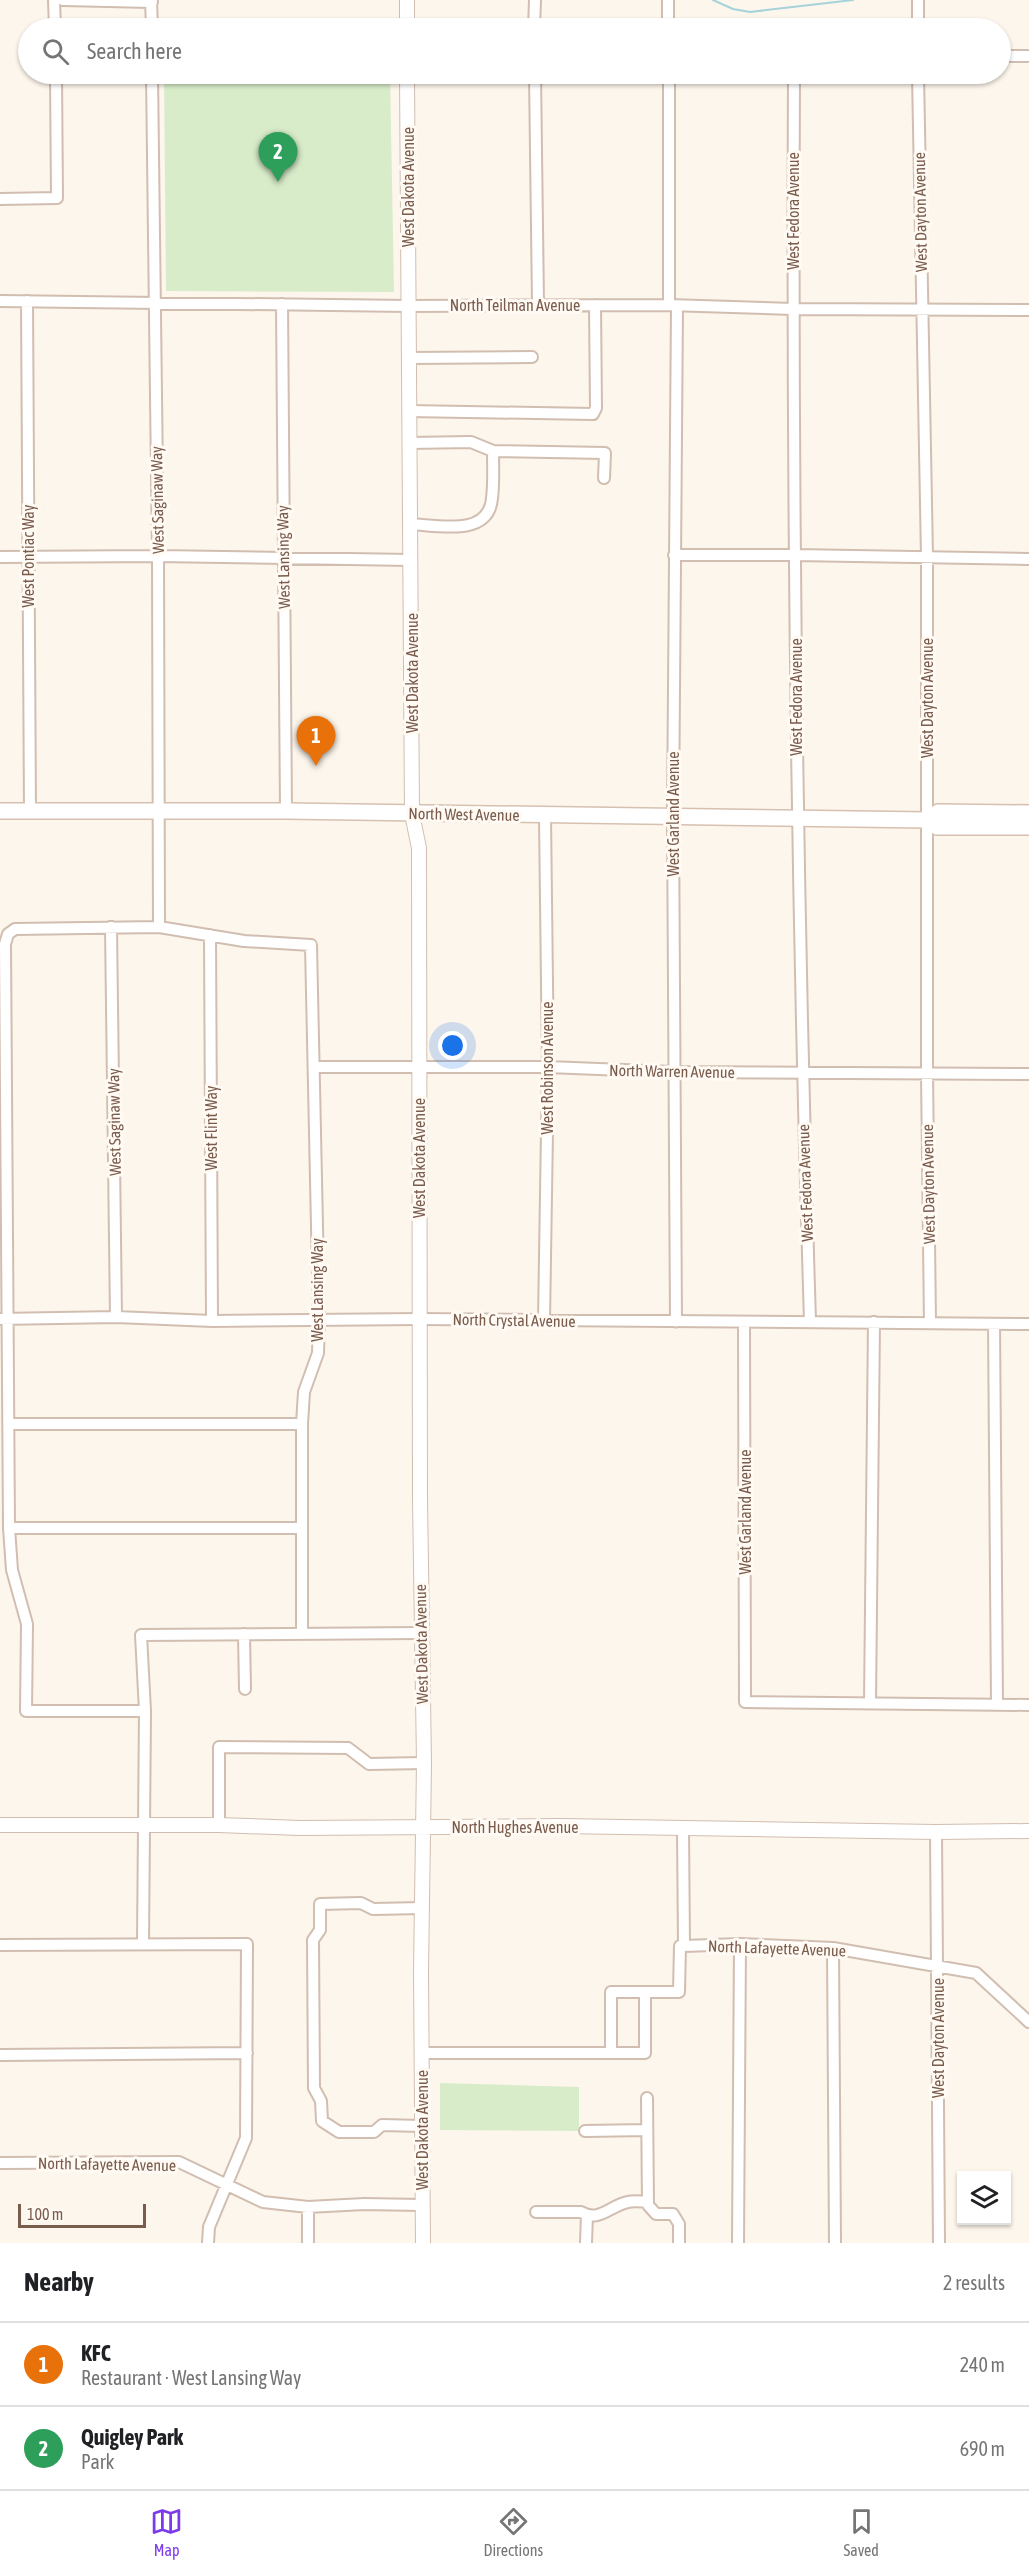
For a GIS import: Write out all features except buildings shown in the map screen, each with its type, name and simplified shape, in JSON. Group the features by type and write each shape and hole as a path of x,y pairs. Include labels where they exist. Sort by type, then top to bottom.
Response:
{"main road":[{"name":"North West Avenue","path":"0,811 286,811 545,816 797,817 928,820 937,827 1029,827"},
{"name":"North West Avenue","path":"928,820 938,812 1029,813"}],"street":[{"path":"54,0 55,18"},
{"path":"63,0 152,1 152,18"},
{"path":"407,0 407,18"},
{"path":"534,18 535,0"},
{"path":"668,0 668,18"},
{"path":"918,0 918,18"},
{"path":"1011,56 1029,56"},
{"path":"0,199 57,198 56,84"},
{"name":"West Saginaw Way","path":"152,84 158,556 159,927"},
{"name":"West Dakota Avenue","path":"407,84 412,814 419,848 419,1319 424,1764 423,2243"},
{"path":"535,84 538,304"},
{"name":"West Garland Avenue","path":"669,84 676,415 673,817 675,1322"},
{"name":"West Fedora Avenue","path":"794,84 793,309 797,817 810,1321"},
{"name":"West Dayton Avenue","path":"918,84 927,557 927,1073 930,1323"},
{"name":"North Teilman Avenue","path":"0,301 409,306 673,305 793,309 1029,310"},
{"name":"West Pontiac Way","path":"27,301 30,811"},
{"name":"West Lansing Way","path":"282,304 286,811"},
{"path":"409,411 593,414 596,408 595,305"},
{"path":"410,358 532,357"},
{"path":"409,442 471,442 493,451 605,453 604,478"},
{"path":"410,524 467,526 482,520 489,509 492,498 493,451"},
{"path":"674,555 1029,559"},
{"path":"0,557 158,556 411,560"},
{"name":"West Robinson Avenue","path":"544,1321 548,1067 545,816"},
{"name":"West Saginaw Way","path":"111,927 116,1317"},
{"path":"145,1710 26,1710 27,1624 12,1570 9,1528 9,1424 4,1319 5,944 11,931 21,928 159,927 210,935"},
{"name":"West Lansing Way","path":"210,935 244,941 311,945 319,1320 318,1353 304,1392 302,1424 302,1633"},
{"name":"West Flint Way","path":"210,935 212,1321"},
{"name":"North Warren Avenue","path":"314,1068 548,1067 674,1072 1029,1074"},
{"name":"North Crystal Avenue","path":"4,1319 116,1317 212,1321 419,1319 1029,1324"},
{"name":"West Garland Avenue","path":"744,1322 746,1702 870,1703"},
{"path":"874,1322 870,1703 1029,1704"},
{"path":"994,1324 997,1704"},
{"path":"9,1424 302,1424"},
{"path":"9,1528 301,1528"},
{"path":"143,1943 145,1710 141,1635 421,1633"},
{"path":"244,1634 245,1689"},
{"path":"219,1825 219,1747 348,1748 369,1764 424,1764"},
{"name":"North Hughes Avenue","path":"0,1825 560,1826 936,1832 1029,1831"},
{"path":"611,2053 611,1992 679,1992 682,1946 683,1829"},
{"name":"West Dayton Avenue","path":"936,1832 939,2243"},
{"path":"422,2126 382,2125 374,2132 339,2132 322,2121 321,2101 314,2088 313,1940 320,1930 320,1904 361,1903 373,1909 423,1908"},
{"path":"0,1945 247,1944 246,2138 209,2227 208,2243"},
{"path":"738,2243 740,1944"},
{"name":"North Lafayette Avenue","path":"682,1946 740,1944 833,1948 976,1972 1029,2022"},
{"path":"833,1948 836,2243"},
{"path":"422,2053 645,2053 645,1992"},
{"path":"0,2055 247,2053"},
{"path":"647,2098 648,2205 656,2214 673,2214 679,2224 679,2243"},
{"path":"585,2131 647,2130"},
{"name":"North Lafayette Avenue","path":"0,2163 179,2162 263,2202 308,2207 364,2204 422,2205"},
{"path":"537,2212 581,2212 587,2215 602,2215 628,2202 648,2202"},
{"path":"308,2207 308,2243"},
{"path":"586,2243 587,2215"}],"green space":[{"path":"164,84 390,84 394,292 166,291"},
{"path":"440,2083 579,2087 579,2131 440,2130"}],"waterway":[{"path":"713,0 733,9 750,12 853,0"}],"place":[{"name":"Quigley Park","path":"278,182"},
{"name":"KFC","path":"316,766"}]}
